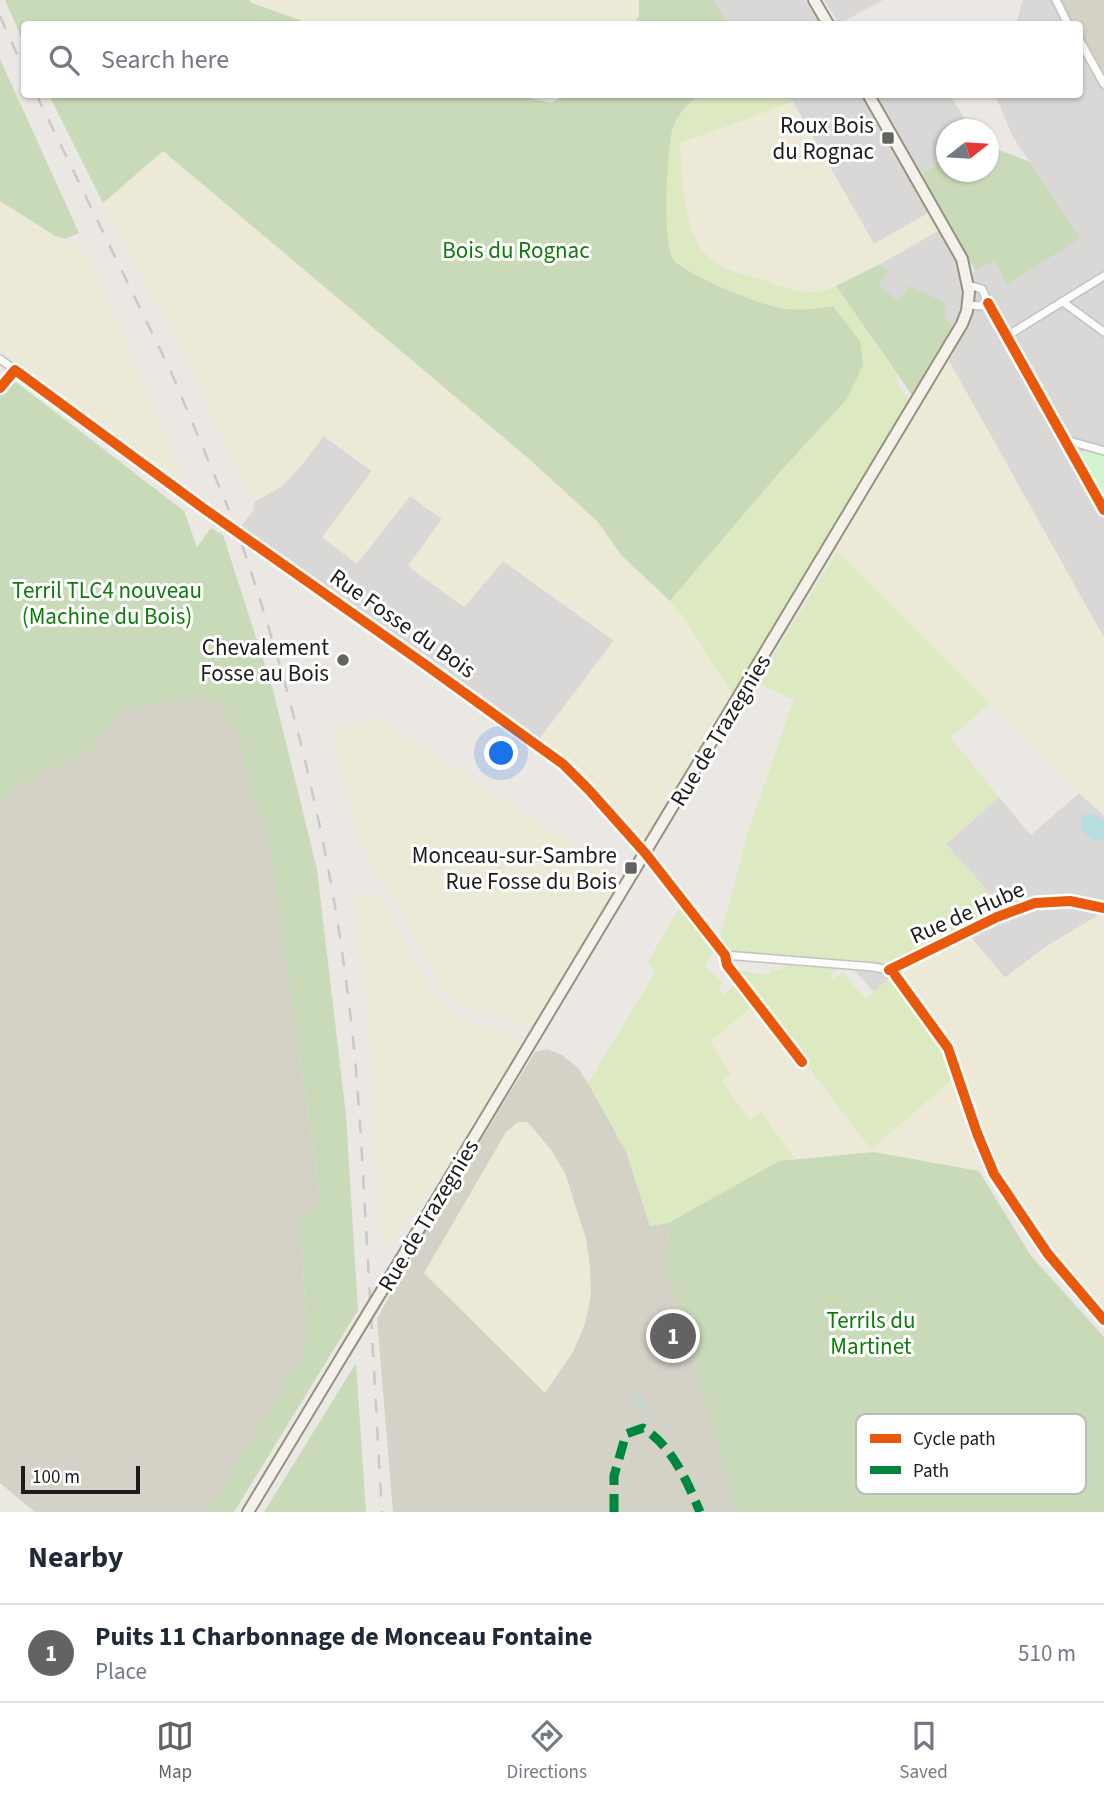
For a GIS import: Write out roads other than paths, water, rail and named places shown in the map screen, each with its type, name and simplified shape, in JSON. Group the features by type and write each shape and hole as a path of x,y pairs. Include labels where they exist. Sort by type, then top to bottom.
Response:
{"main road":[{"path":"814,0 826,21"},
{"name":"Rue de Trazegnies","path":"248,1512 646,854 962,324 968,305 968,285 960,253 870,98"}],"street":[{"path":"1056,0 1066,21"},
{"path":"1083,46 1104,84"},
{"path":"1007,336 1104,276"},
{"path":"968,285 982,289 1104,510"},
{"path":"1063,302 1104,332"},
{"path":"968,305 983,306 988,303"},
{"name":"Rue Fosse du Bois","path":"0,359 203,508 547,752 589,790 646,854 802,1062"},
{"path":"1066,440 1104,451"},
{"name":"Rue de Hube","path":"724,955 892,972 997,917 1035,903 1070,901 1104,908"}],"water":[{"path":"1091,813 1104,821 1104,840 1094,841 1082,831 1082,816"}],"waterway":[{"path":"638,1396 645,1410"}],"railway":[{"path":"0,16 21,63"},
{"path":"38,98 172,374 229,510"},
{"path":"242,545 260,599 306,764 339,932 358,1099 382,1512"}],"place":[{"name":"Roux Bois du Rognac","path":"888,138"},
{"name":"Chevalement Fosse au Bois","path":"343,660"},
{"name":"Monceau-sur-Sambre Rue Fosse du Bois","path":"631,868"},
{"name":"Puits 11 Charbonnage de Monceau Fontaine","path":"673,1336"}],"park label":[{"name":"Bois du Rognac","path":"516,250"},
{"name":"Terril TLC4 nouveau (Machine du Bois)","path":"107,603"},
{"name":"Terrils du Martinet","path":"871,1333"}]}
